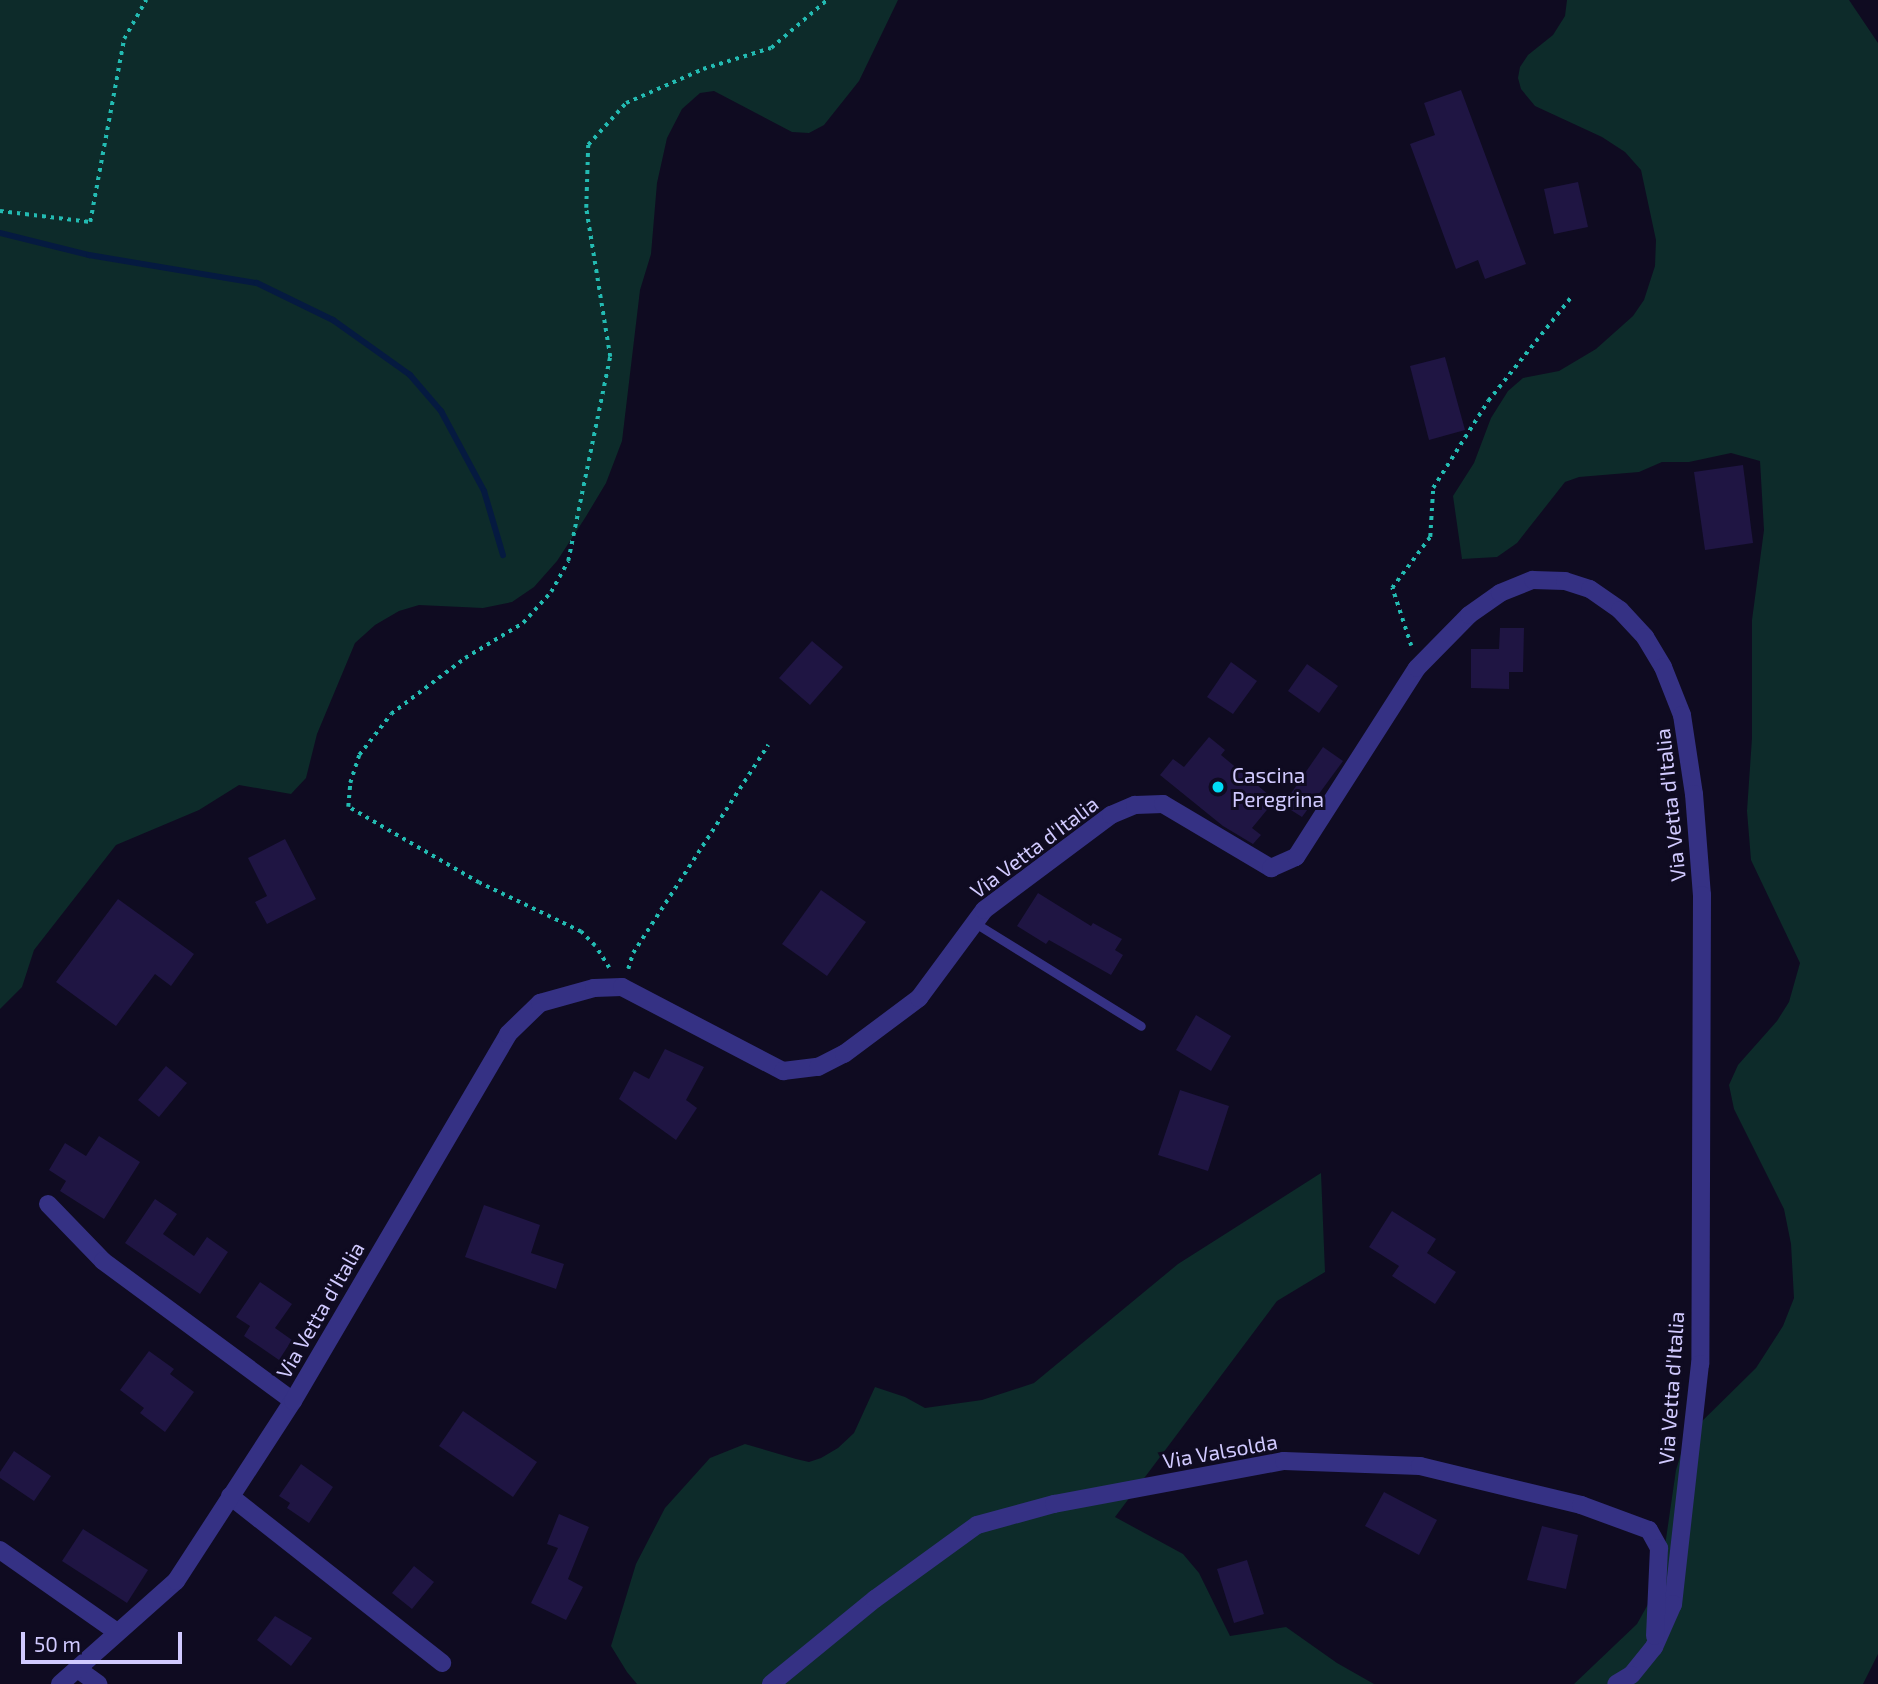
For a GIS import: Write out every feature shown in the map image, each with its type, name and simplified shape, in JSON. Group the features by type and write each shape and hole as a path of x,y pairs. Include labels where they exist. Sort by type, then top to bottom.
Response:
{"street":[{"name":"Via Vetta d'Italia","path":"60,1684 79,1670 117,1632 176,1581 293,1401 508,1034 540,1003 594,988 622,987 783,1071 818,1068 844,1054 919,998 984,910 1111,815 1135,805 1164,804 1271,868 1296,857 1417,668 1469,615 1500,593 1533,580 1565,582 1590,589 1620,610 1645,637 1662,667 1682,715 1694,794 1702,895 1700,1364 1672,1604 1654,1647 1631,1675 1616,1684"},
{"path":"48,1203 103,1261 293,1401"},
{"name":"Via Valsolda","path":"771,1684 875,1599 977,1525 1054,1504 1284,1461 1420,1466 1581,1505 1649,1530 1660,1548 1654,1647"},
{"path":"230,1496 442,1663"},
{"path":"0,1550 117,1632"},
{"path":"79,1670 98,1684"}],"lane":[{"path":"975,923 1141,1026"}],"path":[{"path":"0,211 90,222 124,39 146,0"},
{"path":"622,987 595,946 581,932 479,883 348,807 350,783 359,755 391,714 465,658 523,623 551,592 568,561 611,357 586,208 588,145 626,103 704,69 771,48 827,0"},
{"path":"1417,668 1392,587 1430,537 1433,488 1488,401 1572,296"},
{"path":"622,987 632,953 768,745"}],"green space":[{"path":"0,0 898,0 859,81 824,125 809,133 792,132 714,91 700,93 682,109 667,138 657,183 651,254 640,290 622,441 606,483 585,518 557,561 534,587 512,602 483,608 419,605 399,611 375,625 355,643 317,734 306,778 291,794 239,785 199,810 116,845 34,950 22,987 0,1009"},
{"path":"1567,0 1849,0 1878,43 1878,1654 1863,1684 1574,1684 1637,1624 1652,1597 1666,1539 1676,1470 1684,1444 1691,1432 1756,1368 1783,1326 1794,1298 1791,1244 1784,1209 1734,1109 1729,1085 1738,1065 1777,1021 1789,1002 1800,963 1751,860 1747,811 1752,738 1752,620 1764,530 1760,461 1731,453 1689,462 1662,462 1639,472 1579,477 1565,482 1517,543 1497,557 1462,559 1453,496 1474,463 1491,418 1508,391 1523,378 1559,371 1596,349 1633,316 1644,300 1655,266 1656,240 1641,170 1625,152 1602,137 1535,106 1521,89 1518,78 1520,67 1528,55 1553,35 1565,16"},
{"path":"1321,1173 1325,1272 1277,1301 1115,1517 1183,1554 1199,1573 1230,1636 1286,1627 1337,1663 1374,1684 637,1684 627,1672 611,1646 636,1564 665,1508 710,1458 745,1444 809,1462 821,1458 838,1448 854,1433 875,1387 905,1397 925,1408 982,1400 1034,1383 1178,1264"}],"building":[{"path":"1461,90 1526,264 1485,279 1478,260 1456,269 1410,144 1435,135 1424,103"},
{"path":"1578,182 1588,227 1554,234 1544,189"},
{"path":"1445,357 1465,430 1429,440 1410,366"},
{"path":"1743,465 1753,543 1705,550 1694,472"},
{"path":"1500,628 1524,628 1523,672 1509,672 1509,689 1471,688 1471,649 1499,649"},
{"path":"812,641 843,667 810,705 779,678"},
{"path":"1231,662 1257,681 1233,714 1207,697"},
{"path":"1307,664 1338,686 1319,713 1288,691"},
{"name":"Cascina Peregrina","path":"1209,737 1225,750 1221,755 1275,800 1252,828 1261,835 1253,844 1223,826 1160,775 1173,759 1184,767"},
{"path":"1323,747 1343,761 1302,817 1283,805"},
{"path":"285,839 316,899 267,924 255,902 267,896 248,858"},
{"path":"821,890 866,922 827,976 782,944"},
{"path":"1038,893 1091,926 1093,923 1122,939 1115,950 1123,955 1111,975 1049,940 1046,944 1017,926"},
{"path":"118,899 194,954 171,986 155,974 116,1026 56,982"},
{"path":"1196,1015 1231,1036 1211,1071 1176,1050"},
{"path":"665,1049 704,1067 686,1100 697,1108 676,1140 619,1099 634,1071 649,1079"},
{"path":"166,1066 187,1083 159,1117 138,1100"},
{"path":"1180,1090 1229,1106 1208,1171 1158,1155"},
{"path":"99,1136 140,1162 104,1219 60,1191 66,1181 49,1170 65,1143 86,1156"},
{"path":"155,1199 177,1214 163,1234 194,1256 207,1237 228,1252 200,1294 125,1243"},
{"path":"484,1205 540,1225 531,1253 564,1264 556,1289 465,1257"},
{"path":"1392,1211 1436,1239 1427,1253 1456,1272 1435,1304 1392,1276 1399,1266 1369,1247"},
{"path":"260,1282 292,1304 275,1328 292,1340 279,1360 244,1336 250,1326 236,1317"},
{"path":"149,1351 174,1369 170,1374 194,1392 165,1432 140,1413 144,1408 120,1390"},
{"path":"463,1411 537,1462 513,1497 439,1446"},
{"path":"14,1451 51,1476 34,1501 0,1478 0,1472"},
{"path":"301,1464 333,1487 309,1523 287,1508 290,1503 279,1496"},
{"path":"1384,1492 1437,1520 1419,1555 1365,1526"},
{"path":"559,1514 589,1527 568,1579 583,1587 566,1620 531,1603 558,1548 547,1544"},
{"path":"1542,1526 1578,1535 1566,1589 1527,1580"},
{"path":"83,1529 148,1570 127,1603 62,1561"},
{"path":"1247,1560 1264,1614 1234,1623 1217,1569"},
{"path":"414,1566 434,1582 412,1609 392,1593"},
{"path":"275,1616 312,1638 291,1666 257,1640"}],"waterway":[{"path":"0,233 89,255 257,283 333,320 410,375 441,411 484,491 503,555"}],"place":[{"name":"Cascina Peregrina","path":"1218,787"}]}
